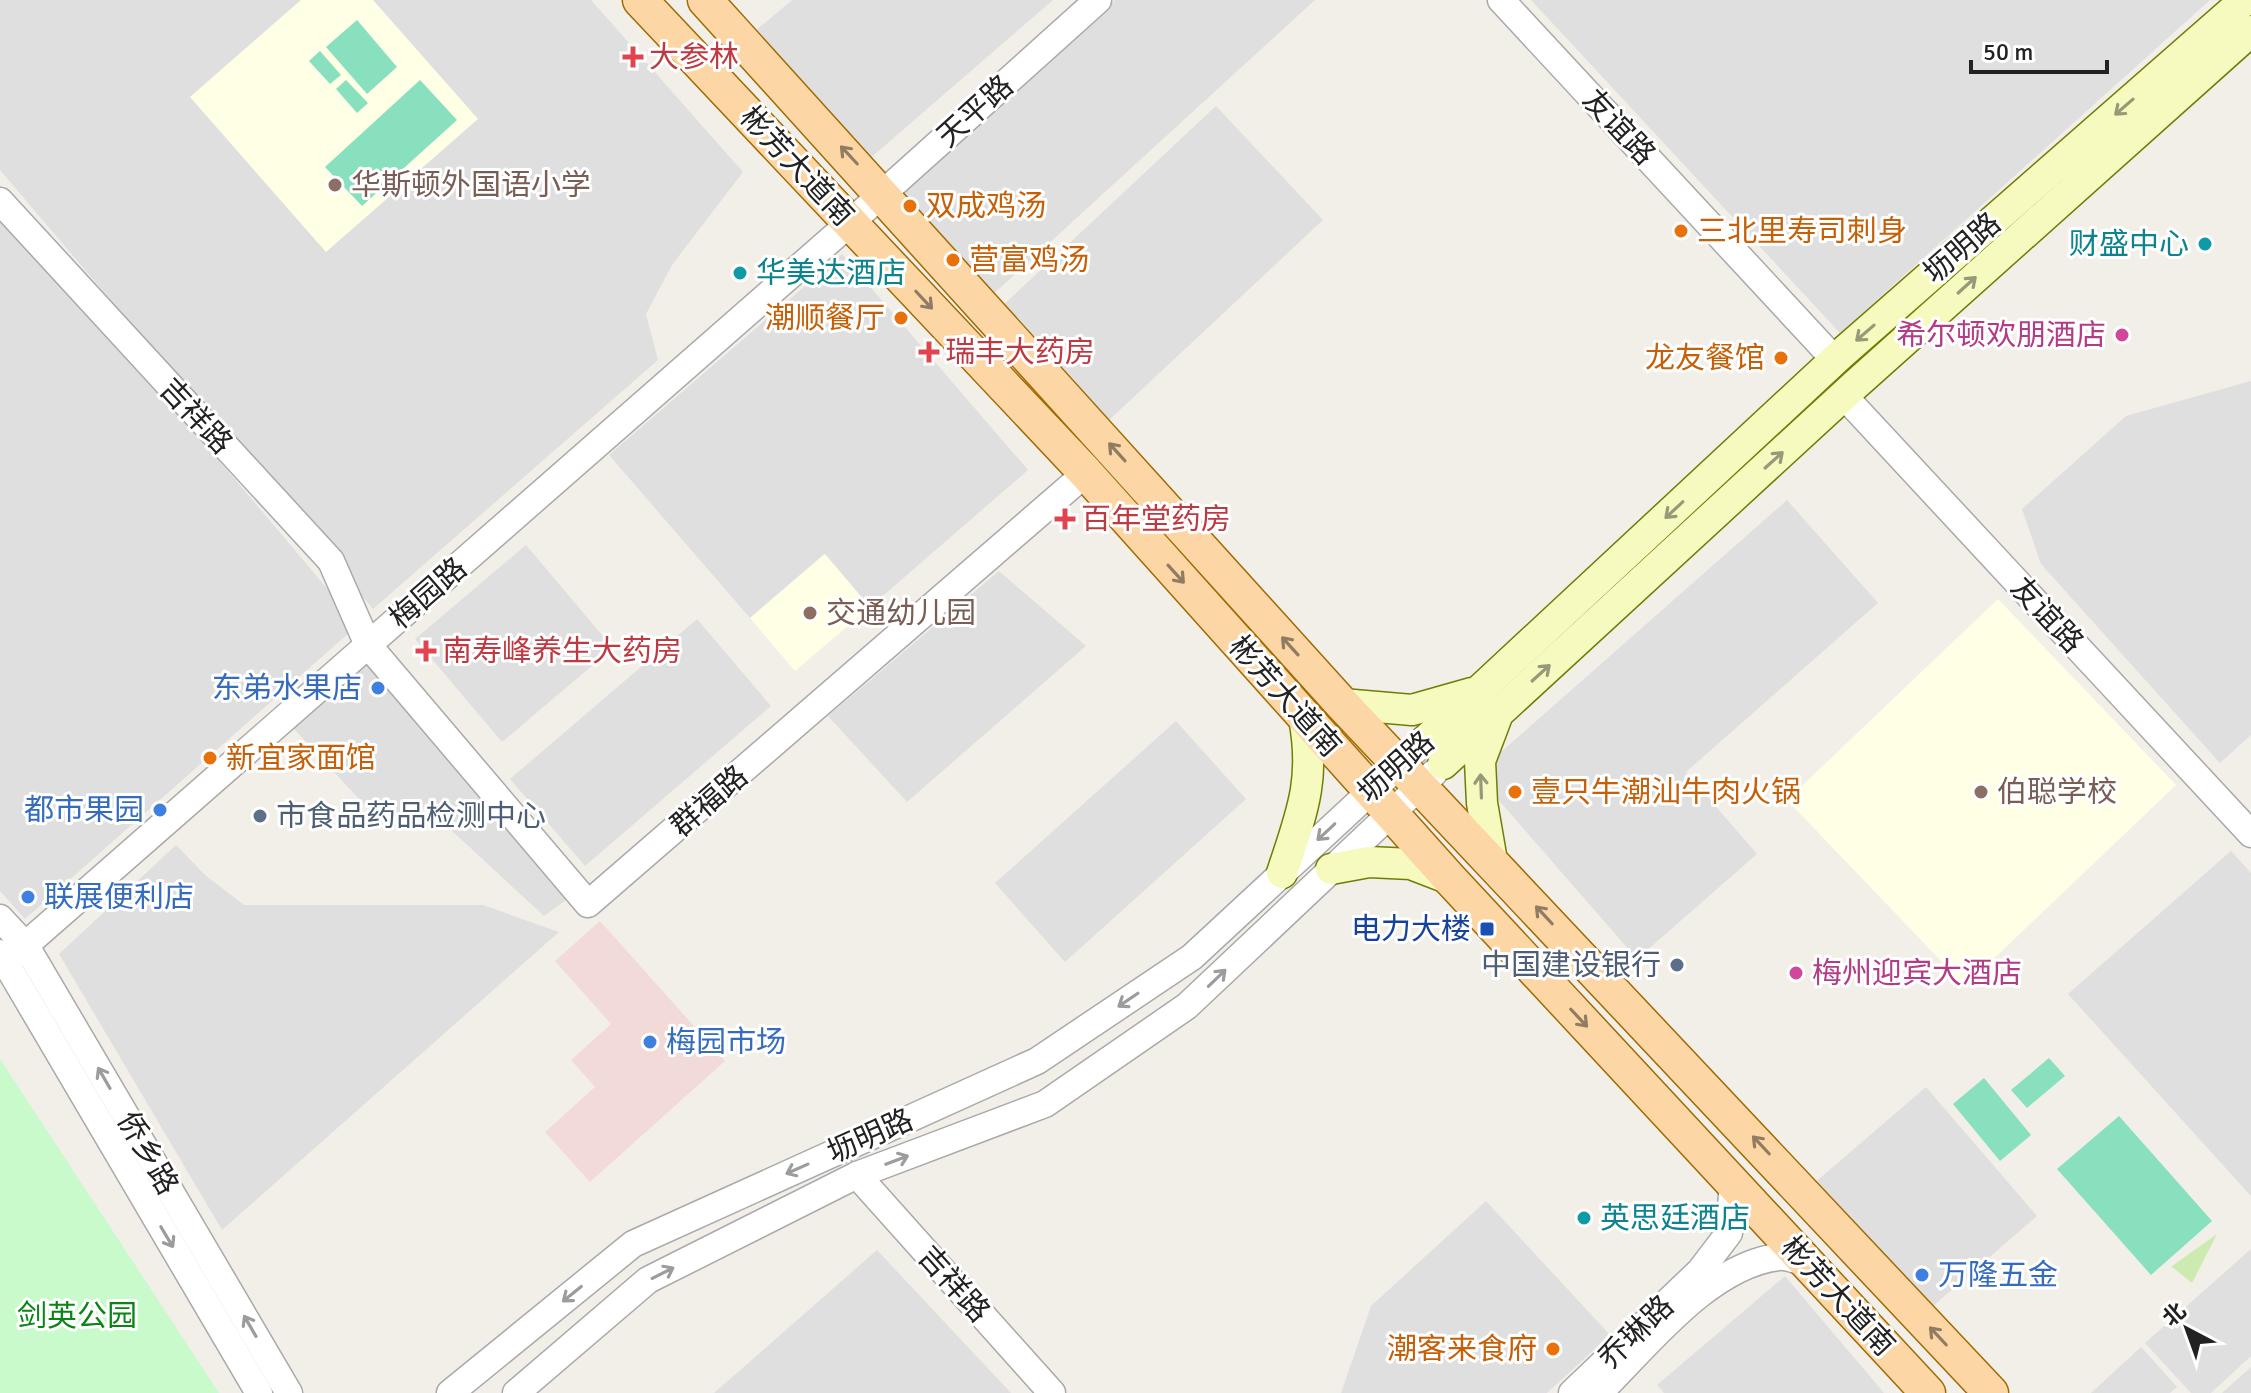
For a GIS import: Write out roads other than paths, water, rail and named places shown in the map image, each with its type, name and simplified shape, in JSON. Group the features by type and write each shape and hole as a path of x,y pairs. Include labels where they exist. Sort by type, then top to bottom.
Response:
{"main road":[{"name":"彬芳大道南","path":"640,0 1086,473 1450,879 1928,1393"},
{"name":"彬芳大道南","path":"705,0 884,193 1342,704 1422,764 1492,861 1991,1393"},
{"name":"坜明路","path":"1422,764 1490,701 1835,360 2245,0"},
{"name":"坜明路","path":"1490,701 1849,391 2251,31"},
{"path":"1342,704 1412,710 1490,701 1480,761 1482,803 1492,861"},
{"path":"1282,873 1308,786 1311,755 1304,718"},
{"path":"1331,869 1369,862 1411,864 1450,879"}],"street":[{"name":"天平路","path":"851,222 1098,0"},
{"name":"友谊路","path":"1501,0 1835,360"},
{"name":"吉祥路","path":"0,201 331,561 368,645"},
{"name":"梅园路","path":"3,958 26,946 851,222"},
{"name":"友谊路","path":"1849,391 2251,808"},
{"name":"友谊路","path":"1849,391 2251,834"},
{"name":"群福路","path":"368,645 588,904 1086,473"},
{"name":"坜明路","path":"450,1393 633,1244 1037,1061 1192,957 1282,873 1380,802 1422,764"},
{"name":"坜明路","path":"516,1393 648,1280 857,1175 1045,1104 1187,1006 1331,869 1380,802"},
{"name":"侨乡路","path":"0,918 26,946 289,1393"},
{"name":"侨乡路","path":"3,958 259,1393"},
{"name":"吉祥路","path":"857,1175 1052,1393"},
{"path":"1707,1276 1729,1233 1733,1182"},
{"path":"1707,1276 1781,1256 1807,1263"},
{"name":"乔琳路","path":"1572,1393 1707,1276"},
{"name":"乔琳路","path":"1599,1393 1707,1276"}],"place":[{"name":"大参林","path":"633,57"},
{"name":"华斯顿外国语小学","path":"335,185"},
{"name":"双成鸡汤","path":"910,206"},
{"name":"三北里寿司刺身","path":"1681,231"},
{"name":"财盛中心","path":"2205,244"},
{"name":"营富鸡汤","path":"953,260"},
{"name":"华美达酒店","path":"740,273"},
{"name":"潮顺餐厅","path":"901,318"},
{"name":"希尔顿欢朋酒店","path":"2122,335"},
{"name":"瑞丰大药房","path":"929,352"},
{"name":"龙友餐馆","path":"1781,358"},
{"name":"百年堂药房","path":"1065,519"},
{"name":"交通幼儿园","path":"810,613"},
{"name":"南寿峰养生大药房","path":"426,651"},
{"name":"东弟水果店","path":"378,688"},
{"name":"新宜家面馆","path":"210,758"},
{"name":"壹只牛潮汕牛肉火锅","path":"1515,792"},
{"name":"伯聪学校","path":"1981,792"},
{"name":"都市果园","path":"160,810"},
{"name":"市食品药品检测中心","path":"260,816"},
{"name":"联展便利店","path":"28,897"},
{"name":"电力大楼","path":"1487,929"},
{"name":"中国建设银行","path":"1677,965"},
{"name":"梅州迎宾大酒店","path":"1796,973"},
{"name":"梅园市场","path":"650,1042"},
{"name":"英思廷酒店","path":"1584,1218"},
{"name":"万隆五金","path":"1922,1275"},
{"name":"潮客来食府","path":"1553,1349"}],"park label":[{"name":"剑英公园","path":"77,1316"}]}
